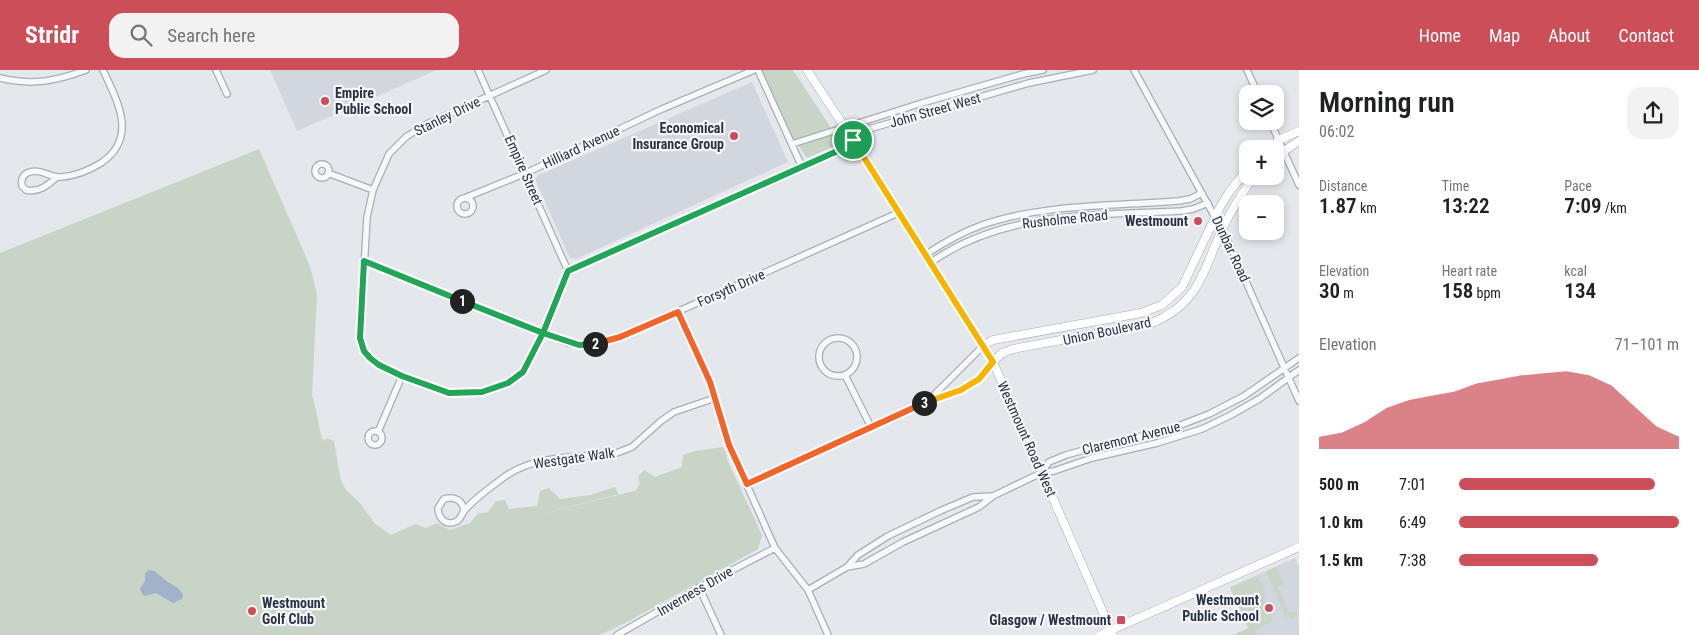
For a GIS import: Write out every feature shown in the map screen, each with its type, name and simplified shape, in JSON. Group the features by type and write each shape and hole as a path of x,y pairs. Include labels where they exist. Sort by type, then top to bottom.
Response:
{"street":[{"path":"0,78 15,82 33,83 50,81 86,70"},
{"path":"57,177 39,190 26,190 22,186 24,176 33,172 45,172 57,177 74,176 95,166 111,155 119,144 122,130 121,115 104,70"},
{"path":"216,70 227,94"},
{"name":"Empire Street","path":"478,70 526,173 568,271"},
{"name":"Stanley Drive","path":"546,70 422,126 406,137 389,154 373,190 367,216 360,338 364,351 379,365 402,376 449,393 482,392 508,383 523,372 543,333 568,271"},
{"name":"Hilliard Avenue","path":"462,199 526,173 662,108 754,70"},
{"path":"758,70 802,167"},
{"name":"Westmount Road West","path":"807,70 984,345 1112,633"},
{"name":"John Street West","path":"792,144 1022,71 1043,70"},
{"name":"John Street West","path":"568,271 842,149 862,131 1029,83 1093,70"},
{"name":"Dunbar Road","path":"1134,70 1216,216 1299,402"},
{"path":"1247,70 1254,85"},
{"path":"1022,71 1029,83"},
{"path":"1274,130 1279,140 1299,130"},
{"path":"1299,141 1284,151 1299,185"},
{"path":"328,173 373,190"},
{"name":"Union Boulevard","path":"926,402 984,345 994,340 1141,313 1162,305 1182,287 1216,216 1239,180"},
{"name":"Union Boulevard","path":"747,484 926,402 961,390 979,379 1002,352 1139,326 1163,318 1182,304 1200,282 1222,229 1248,185"},
{"name":"Rusholme Road","path":"925,255 944,243 980,226 1018,215 1045,210 1178,201 1190,199 1202,193"},
{"name":"Rusholme Road","path":"930,263 984,234 1019,224 1055,218 1181,211 1208,203"},
{"name":"Forsyth Drive","path":"364,261 543,333 579,345 595,344 620,337 678,312 898,213"},
{"path":"678,312 710,382 729,445 774,548 808,590 828,635"},
{"path":"832,339 847,340 856,350 857,357 854,368 845,375 837,376 827,373 820,362 819,356 822,347 832,339"},
{"name":"Claremont Avenue","path":"1041,473 1050,462 1066,455 1168,430 1209,414 1244,396 1299,358"},
{"name":"Claremont Avenue","path":"847,567 864,564 903,542 979,507 993,496 1041,473 1054,471 1092,458 1157,443 1202,429 1259,399 1299,370"},
{"path":"845,375 870,427"},
{"path":"378,432 402,376"},
{"name":"Westgate Walk","path":"464,511 460,501 454,498 444,499 438,508 439,516 443,520 449,523 455,522 460,520 464,511 504,477 523,467 547,460 614,454 623,451 632,447 668,415 715,398"},
{"name":"Claremont Avenue","path":"808,590 847,567 858,555 888,536 973,497 993,496"},
{"name":"Inverness Drive","path":"617,635 700,587 774,548"},
{"path":"1100,635 1112,633 1299,548"},
{"path":"700,587 721,635"}],"shaded area":[{"name":"Empire Public School","path":"270,70 437,70 297,131"},
{"path":"752,82 788,162 576,259 570,258 535,179 539,175"},
{"name":"Westmount Public School","path":"1295,558 1299,567 1299,635 1233,635 1248,628 1230,587"}],"green space":[{"path":"762,70 793,70 841,143 807,158 792,136"},
{"path":"259,149 310,266 317,295 312,395 323,441 327,438 334,441 341,481 346,490 360,503 375,524 391,535 415,524 426,528 437,523 450,530 470,523 477,514 488,512 496,501 505,500 509,509 537,506 540,491 549,488 560,499 590,495 615,487 619,494 521,519 638,490 636,489 640,484 638,477 644,470 655,477 682,467 683,455 695,451 723,447 762,535 758,549 631,620 600,635 0,635 0,253"},
{"path":"1276,567 1284,584 1278,587 1289,613 1297,611 1297,616 1292,619 1286,617 1266,572"},
{"path":"1255,577 1259,579 1265,591 1264,599 1273,621 1255,630 1257,635 1234,635 1249,628 1230,588"}],"water":[{"path":"148,570 155,571 179,589 183,595 182,599 173,603 156,593 145,596 142,594 140,589 145,581 145,574"}],"place":[{"name":"Empire Public School","path":"325,101"},
{"name":"Economical Insurance Group","path":"734,136"},
{"name":"Westmount","path":"1198,221"},
{"name":"Westmount Public School","path":"1269,608"},
{"name":"Westmount Golf Club","path":"252,611"},
{"name":"Glasgow / Westmount","path":"1121,620"}],"route":[{"path":"853,140 842,149 568,271 543,333 364,261 360,338 364,351 379,365 402,376 449,393 482,392 508,383 523,372 543,333 579,345 595,344 620,337 678,312 710,382 729,445 747,484 926,402 961,390 979,379 993,362 853,140"}]}
